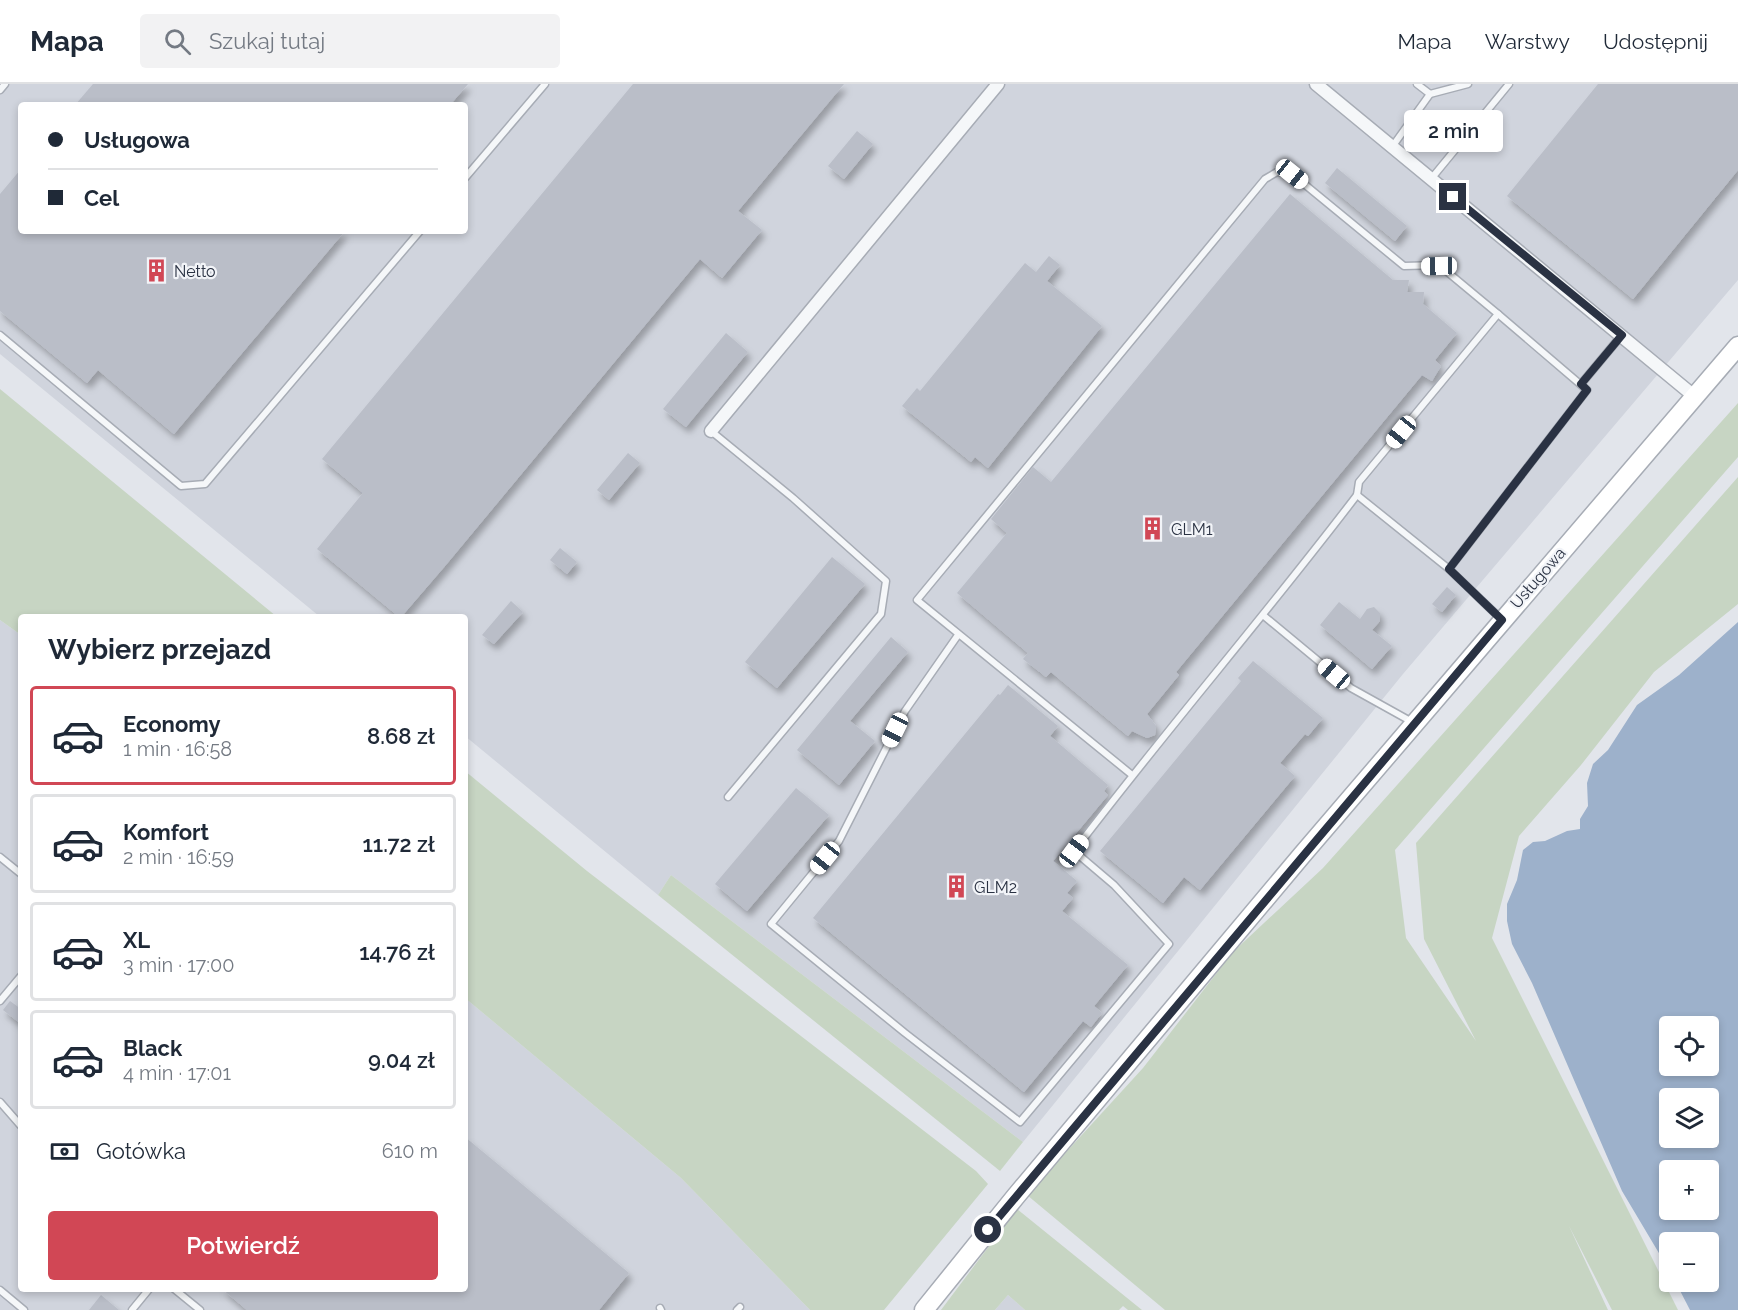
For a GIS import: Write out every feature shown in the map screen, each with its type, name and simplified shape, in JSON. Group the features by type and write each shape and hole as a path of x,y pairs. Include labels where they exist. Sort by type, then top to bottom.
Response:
{"street":[{"path":"711,431 998,84"},
{"path":"1316,84 1694,396"},
{"name":"Usługowa","path":"924,1310 1016,1196 1414,723 1738,346"}],"lane":[{"path":"0,90 5,84"},
{"path":"468,174 545,84"},
{"path":"1417,84 1430,94"},
{"path":"1392,147 1430,94 1468,84"},
{"path":"1431,179 1509,84"},
{"path":"1132,775 916,600 1265,179 1277,172 1292,174 1404,267 1439,266 1587,390 1449,569"},
{"path":"0,335 181,486 205,484 417,234"},
{"path":"958,635 905,711 839,841 771,924 905,1033 1020,1122 1169,944 1114,885 1074,851 1132,775 1264,616 1358,495 1359,482 1498,314"},
{"path":"1581,384 1622,335"},
{"path":"711,431 793,498 886,581 881,614 728,797"},
{"path":"1358,495 1449,569 1502,620"},
{"path":"1264,616 1352,688 1414,723"},
{"path":"0,857 18,872"},
{"path":"0,1001 18,980"},
{"path":"0,1102 18,1123"},
{"path":"0,1290 23,1309"},
{"path":"132,1310 147,1292"},
{"path":"179,1292 200,1310"}],"shaded area":[{"path":"0,84 1738,84 1738,280 1403,674 1023,1142 671,875 658,895 468,738 468,614 317,614 0,354"},
{"path":"0,620 18,633 18,1292 468,1292 468,1000 681,1178 810,1310 0,1310"},
{"path":"1008,1295 1025,1310 995,1310"}],"green space":[{"path":"0,389 274,614 18,614 18,633 0,620"},
{"path":"1738,403 1738,457 1395,850 1406,938 1476,1041 1424,939 1416,843 1738,477 1738,604 1654,672 1581,765 1519,836 1492,938 1659,1272 1659,1292 1669,1292 1678,1310 1612,1310 1569,1226 1608,1310 1165,1310 1027,1195 1143,1068 1233,952 1323,868"},
{"path":"468,773 587,871 976,1171 988,1184 884,1310 810,1310 681,1178 468,1000"},
{"path":"671,875 1023,1142 1000,1171 658,895"},
{"path":"1017,1209 1142,1310 1128,1310 1123,1306 1119,1310 1025,1310 1008,1295 995,1310 941,1310"}],"water":[{"path":"1738,622 1738,1310 1690,1310 1681,1292 1719,1292 1719,1232 1659,1232 1659,1253 1622,1191 1532,983 1512,944 1507,921 1507,904 1517,880 1523,850 1533,842 1545,841 1567,831 1580,829 1580,819 1588,806 1587,783 1593,764 1608,750 1637,705 1679,675"}],"building":[{"path":"93,84 468,84 453,102 78,102"},
{"path":"633,84 844,84 738,211 762,230 722,278 700,259 404,614 396,614 317,549 363,493 322,459"},
{"path":"1598,84 1738,84 1738,170 1633,299 1507,196"},
{"path":"857,131 873,144 844,179 828,166"},
{"path":"1337,168 1407,226 1395,241 1325,183"},
{"name":"Netto","path":"18,173 18,234 342,234 174,434 98,370 87,383 0,311 0,194"},
{"path":"1290,194 1393,280 1409,280 1407,292 1424,292 1423,304 1457,333 1435,360 1441,366 1432,381 1422,375 1176,672 1179,675 1147,714 1156,726 1155,735 1147,738 1132,731 1128,736 1051,672 1046,677 1023,659 1028,653 957,593 1007,533 991,519 1033,467 1051,482"},
{"path":"1049,256 1060,265 1047,281 1102,326 988,468 975,457 971,462 902,406 917,388 920,391 1025,263 1036,272"},
{"path":"726,333 748,352 686,427 663,409"},
{"path":"628,453 640,463 609,500 597,490"},
{"path":"560,548 577,562 567,574 550,560"},
{"path":"832,557 865,584 777,688 745,662"},
{"path":"1447,587 1456,595 1442,612 1432,604"},
{"path":"511,601 523,612 494,644 482,635"},
{"path":"1339,602 1360,619 1367,609 1374,607 1380,613 1380,621 1372,630 1392,646 1372,669 1320,625"},
{"path":"891,637 908,652 850,721 875,741 839,785 797,750"},
{"path":"1253,661 1323,718 1308,736 1305,734 1280,763 1295,776 1200,890 1184,877 1163,903 1100,851 1241,681 1238,678"},
{"name":"GLM2","path":"1008,685 1058,726 1050,736 1108,785 1104,791 1108,795 1053,861 1077,881 1067,893 1073,898 1062,911 1128,965 1094,1006 1102,1013 1091,1027 1083,1021 1024,1092 813,918 998,694 1000,695"},
{"path":"796,788 829,815 747,911 715,884"},
{"path":"10,1001 18,1007 18,1022 3,1010"},
{"path":"468,1139 629,1273 599,1310 247,1310 226,1292 468,1292"},
{"path":"101,1295 119,1310 89,1310"}],"place":[{"name":"Netto","path":"156,271"},
{"name":"GLM1","path":"1153,529"},
{"name":"GLM2","path":"956,887"}],"route":[{"path":"988,1230 1502,620 1449,569 1587,390 1581,384 1622,335 1453,197"}]}
